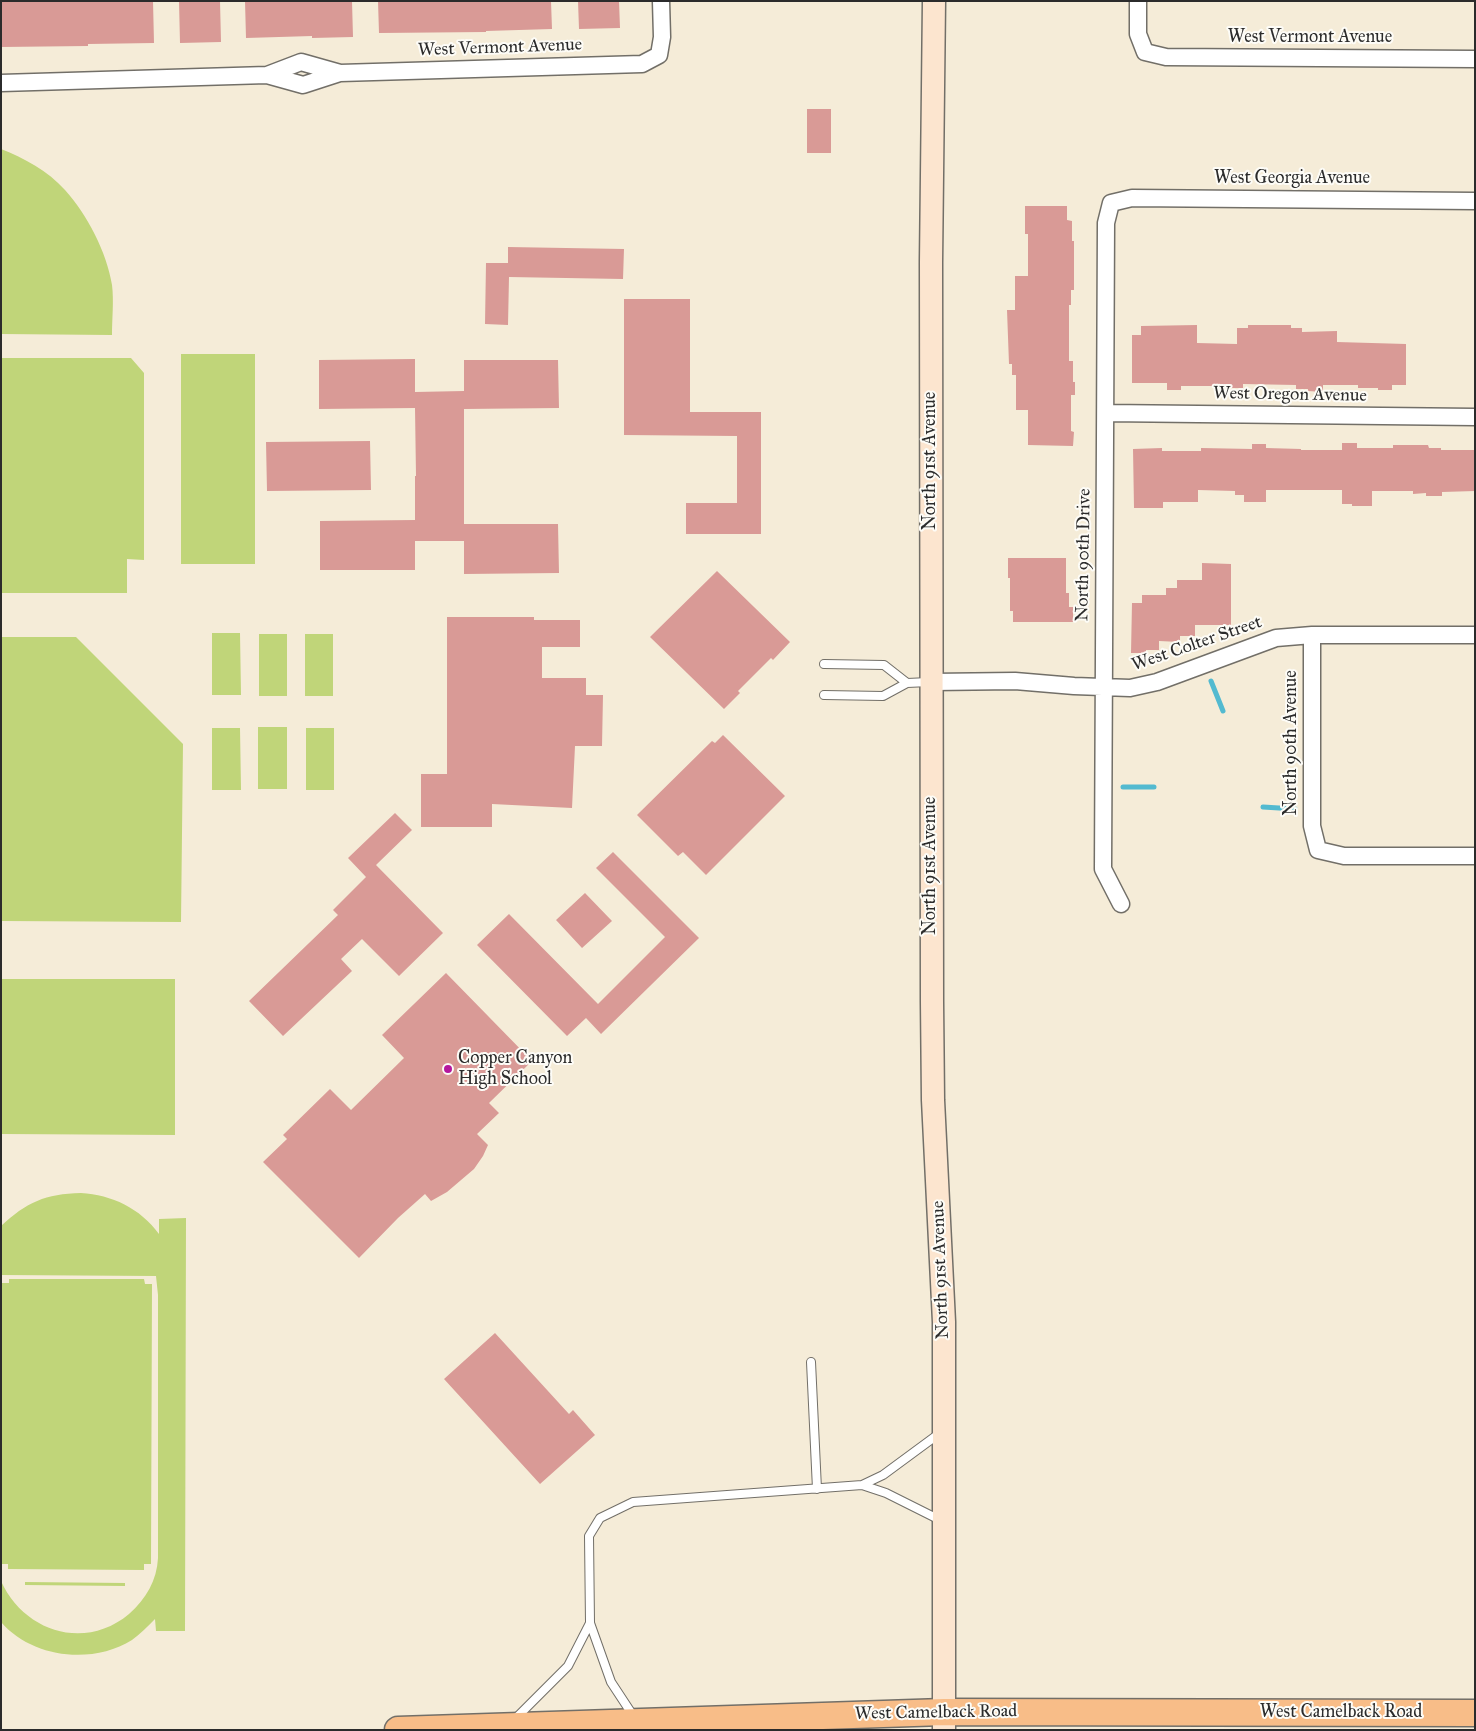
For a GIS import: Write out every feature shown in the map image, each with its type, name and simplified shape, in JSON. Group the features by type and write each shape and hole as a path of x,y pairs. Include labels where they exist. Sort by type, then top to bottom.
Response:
{"main road":[{"name":"North 91st Avenue","path":"934,1 931,262 932,1002 933,1100 944,1322 944,1721"},
{"name":"West Camelback Road","path":"398,1730 637,1721 676,1725 944,1721 1056,1717 1437,1717 1475,1713"}],"street":[{"name":"West Vermont Avenue","path":"1,83 267,75 304,85 340,73 642,64 658,56 662,37 661,1"},
{"name":"West Vermont Avenue","path":"1138,1 1138,34 1145,52 1166,57 1475,59"},
{"name":"West Georgia Avenue","path":"1111,203 1132,198 1475,201"},
{"name":"North 90th Drive","path":"1111,203 1106,223 1103,869 1121,904"},
{"name":"West Oregon Avenue","path":"1106,414 1475,417"},
{"name":"West Colter Street","path":"932,682 1015,681 1130,688 1157,682 1276,638 1312,635 1475,635"},
{"name":"North 90th Avenue","path":"1312,635 1312,826 1318,850 1344,856 1475,856"}],"lane":[{"path":"824,664 884,665 906,683"},
{"path":"824,695 883,696 906,683 932,682"},
{"path":"811,1362 817,1488"},
{"path":"862,1485 884,1475 944,1430"},
{"path":"637,1721 611,1682 590,1622 589,1536 600,1518 633,1502 862,1485 886,1492 944,1522"},
{"path":"508,1726 568,1666 590,1622"}],"green space":[{"path":"1,149 27,161 51,177 65,190 81,210 95,234 106,260 113,297 112,335 1,334"},
{"path":"181,354 255,354 255,564 181,564"},
{"path":"1,358 131,358 144,373 144,560 127,559 127,593 1,593"},
{"path":"212,633 240,633 241,695 212,695"},
{"path":"259,634 287,634 287,696 259,696"},
{"path":"305,634 333,634 333,696 305,696"},
{"path":"1,637 76,637 183,744 181,922 1,921"},
{"path":"258,727 287,727 287,789 258,789"},
{"path":"212,728 240,728 241,790 212,790"},
{"path":"306,728 334,728 334,790 306,790"},
{"path":"1,979 175,979 175,1135 1,1134"},
{"path":"81,1193 104,1197 124,1204 143,1217 159,1234 159,1219 186,1218 185,1631 156,1631 155,1619 132,1640 116,1648 99,1653 81,1655 63,1654 29,1644 1,1622 1,1581 11,1599 40,1624 57,1630 75,1633 94,1632 112,1625 129,1614 141,1602 149,1589 153,1581 158,1558 158,1295 156,1276 1,1275 1,1226 19,1211 37,1201 57,1195"},
{"path":"9,1279 144,1279 145,1284 152,1284 151,1564 144,1564 144,1570 8,1569 8,1564 1,1564 1,1283 9,1283"},
{"path":"25,1582 125,1583 125,1586 25,1585"}],"building":[{"path":"1,1 153,1 154,43 1,47"},
{"path":"179,1 220,1 221,42 180,43"},
{"path":"245,1 352,1 353,37 246,38"},
{"path":"378,1 551,1 552,29 379,33"},
{"path":"578,1 619,1 620,28 579,29"},
{"path":"807,109 831,109 831,153 807,153"},
{"path":"1025,206 1067,206 1067,220 1072,221 1074,290 1071,290 1071,305 1069,305 1069,361 1073,361 1073,382 1075,382 1075,395 1071,395 1071,431 1074,432 1073,446 1028,445 1028,410 1016,410 1016,375 1012,375 1012,364 1009,364 1007,310 1015,310 1015,276 1028,276 1028,234 1025,234"},
{"path":"508,247 624,249 623,279 509,277 508,325 485,324 486,263 508,263"},
{"path":"624,299 690,299 690,412 761,412 761,534 686,534 686,503 737,503 737,436 624,435"},
{"path":"1197,325 1197,343 1237,344 1237,328 1248,328 1248,325 1291,325 1291,328 1302,328 1302,332 1337,331 1337,342 1406,344 1406,385 1392,385 1392,390 1378,390 1378,388 1358,388 1358,385 1323,385 1323,392 1296,389 1296,385 1243,384 1243,388 1181,386 1181,390 1167,390 1167,383 1132,383 1132,335 1141,335 1141,326"},
{"path":"415,359 415,392 464,391 464,360 558,360 559,408 464,409 464,524 558,524 559,573 464,574 464,541 415,541 415,570 320,570 320,521 415,520 416,476 415,408 319,409 319,360"},
{"path":"370,441 371,490 267,491 266,442"},
{"path":"1342,443 1357,443 1357,448 1393,448 1393,445 1428,445 1429,448 1441,448 1441,450 1475,450 1475,491 1442,492 1442,496 1426,496 1426,493 1413,494 1413,491 1372,491 1372,506 1352,506 1352,504 1342,504 1342,490 1266,490 1266,502 1244,502 1244,495 1235,495 1235,491 1198,490 1198,502 1163,502 1163,508 1134,508 1133,449 1162,448 1162,451 1201,451 1201,448 1252,449 1252,444 1266,444 1266,448 1342,450"},
{"path":"1008,558 1066,558 1066,593 1069,593 1069,607 1073,607 1073,622 1013,622 1013,611 1010,611"},
{"path":"1202,563 1231,564 1231,625 1195,625 1195,636 1180,636 1180,642 1159,641 1159,650 1146,650 1146,653 1131,653 1132,603 1142,603 1142,595 1166,595 1166,588 1177,588 1177,580 1202,580"},
{"path":"717,571 790,642 738,691 740,693 724,709 650,637"},
{"path":"447,617 534,617 534,620 580,620 580,647 542,647 542,678 586,678 586,695 603,695 602,746 575,746 572,808 492,804 492,827 421,827 421,774 447,774"},
{"path":"723,735 785,796 706,875 683,852 678,856 637,815 712,741 715,743"},
{"path":"395,813 412,830 376,865 443,933 399,976 362,939 341,959 352,971 283,1036 249,1001 338,915 333,910 366,877 348,858"},
{"path":"613,852 699,938 601,1034 586,1018 567,1036 477,945 509,914 598,1004 665,937 596,868"},
{"path":"585,893 612,921 582,948 556,920"},
{"path":"446,973 532,1061 489,1103 499,1113 477,1134 488,1145 474,1169 447,1192 431,1201 425,1194 398,1218 359,1258 263,1162 287,1139 283,1135 330,1089 351,1110 404,1058 382,1035"},
{"path":"495,1333 569,1414 573,1410 595,1435 540,1484 444,1379"}],"waterway":[{"path":"1211,681 1223,711"},
{"path":"1123,787 1154,787"},
{"path":"1263,807 1295,809"}],"place":[{"name":"Copper Canyon High School","path":"448,1069"}]}
